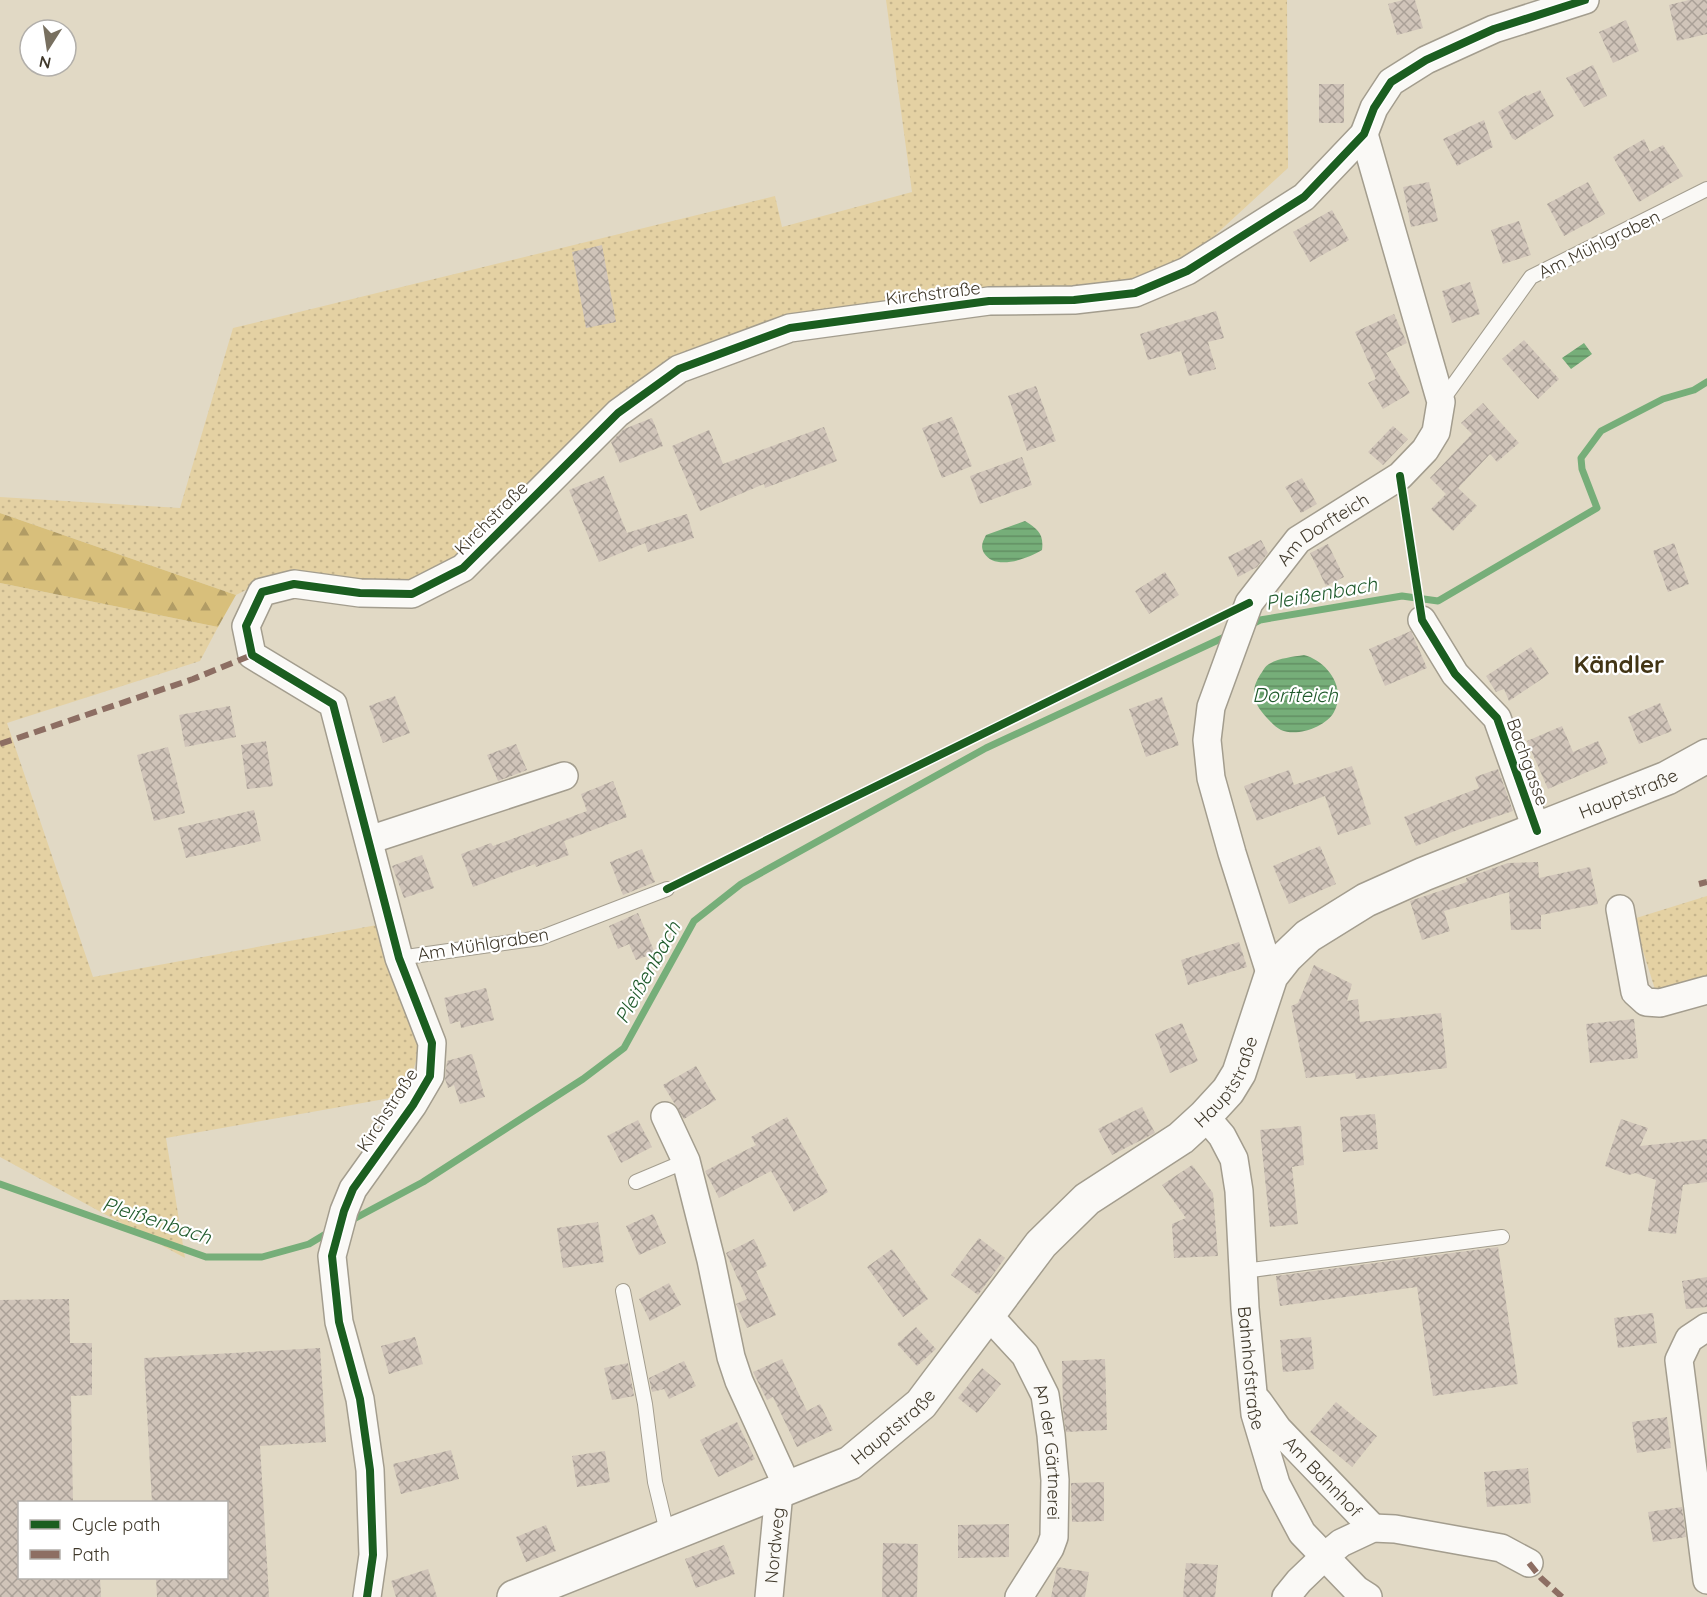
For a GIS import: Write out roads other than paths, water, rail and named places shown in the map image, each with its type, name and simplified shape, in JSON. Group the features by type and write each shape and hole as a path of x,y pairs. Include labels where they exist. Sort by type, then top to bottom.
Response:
{"street":[{"name":"Kirchstraße","path":"367,1597 373,1555 370,1470 360,1399 339,1322 333,1256 344,1211 353,1189 430,1076 432,1043 399,958 333,704 252,655 246,626 262,592 294,584 360,593 412,594 463,568 618,413 679,369 790,328 989,301 1074,300 1135,293 1187,271 1304,196 1364,134 1374,108 1391,82 1426,60 1494,29 1585,0"},
{"name":"Am Dorfteich","path":"1271,976 1232,854 1211,778 1207,740 1211,707 1249,603 1298,540 1400,476 1417,459 1436,432 1441,402 1364,134"},
{"name":"Bachgasse","path":"1422,620 1455,674 1497,718 1537,831"},
{"name":"Hauptstraße","path":"514,1597 850,1463 921,1404 1041,1244 1088,1199 1181,1138 1228,1091 1239,1073 1271,976 1286,957 1308,936 1366,900 1424,874 1667,778 1707,756"},
{"path":"369,840 564,776"},
{"path":"1620,909 1635,992 1646,1002 1660,1004 1707,990"},
{"path":"665,1116 686,1161 711,1260 731,1357 784,1490"},
{"name":"Bahnhofstraße","path":"1205,1116 1222,1136 1234,1159 1239,1191 1255,1414 1276,1484 1302,1533 1324,1557"},
{"name":"An der Gärtnerei","path":"988,1315 1025,1356 1045,1395 1051,1435 1055,1480 1054,1537 1050,1548 1019,1597"},
{"path":"1707,1327 1689,1339 1679,1360 1707,1580"},
{"name":"Am Bahnhof","path":"1254,1395 1278,1429 1373,1528"},
{"name":"Nordweg","path":"769,1597 784,1490"},
{"name":"Am Bahnhof","path":"1324,1557 1341,1543 1373,1528 1395,1529 1501,1548 1530,1563"},
{"path":"1286,1597 1324,1557 1357,1590 1368,1597"}],"lane":[{"name":"Am Mühlgraben","path":"1441,402 1531,277 1707,189"},
{"name":"Am Mühlgraben","path":"399,958 540,938 667,889"},
{"path":"636,1182 686,1161"},
{"path":"1244,1271 1502,1237"},
{"path":"623,1292 645,1404 655,1482 668,1536"}],"water":[{"path":"1584,343 1592,354 1571,369 1562,358"},
{"path":"1025,521 1039,532 1042,550 1011,562 996,561 984,553 982,546 986,535"},
{"name":"Dorfteich","path":"1304,655 1327,669 1336,685 1337,703 1334,712 1325,722 1303,731 1288,732 1277,728 1263,713 1254,698 1255,687 1260,675 1268,665 1281,659"}],"waterway":[{"name":"Pleißenbach","path":"1250,625 1260,620 1402,596 1438,601 1597,508 1582,469 1581,458 1601,431 1663,399 1694,390 1707,382"},
{"name":"Pleißenbach","path":"350,1221 423,1182 583,1079 624,1048 694,921 741,884 986,748 1229,635"},
{"name":"Pleißenbach","path":"0,1184 206,1257 262,1257 309,1244 329,1232"}],"district":[{"name":"Kändler","path":"1619,664"}]}
